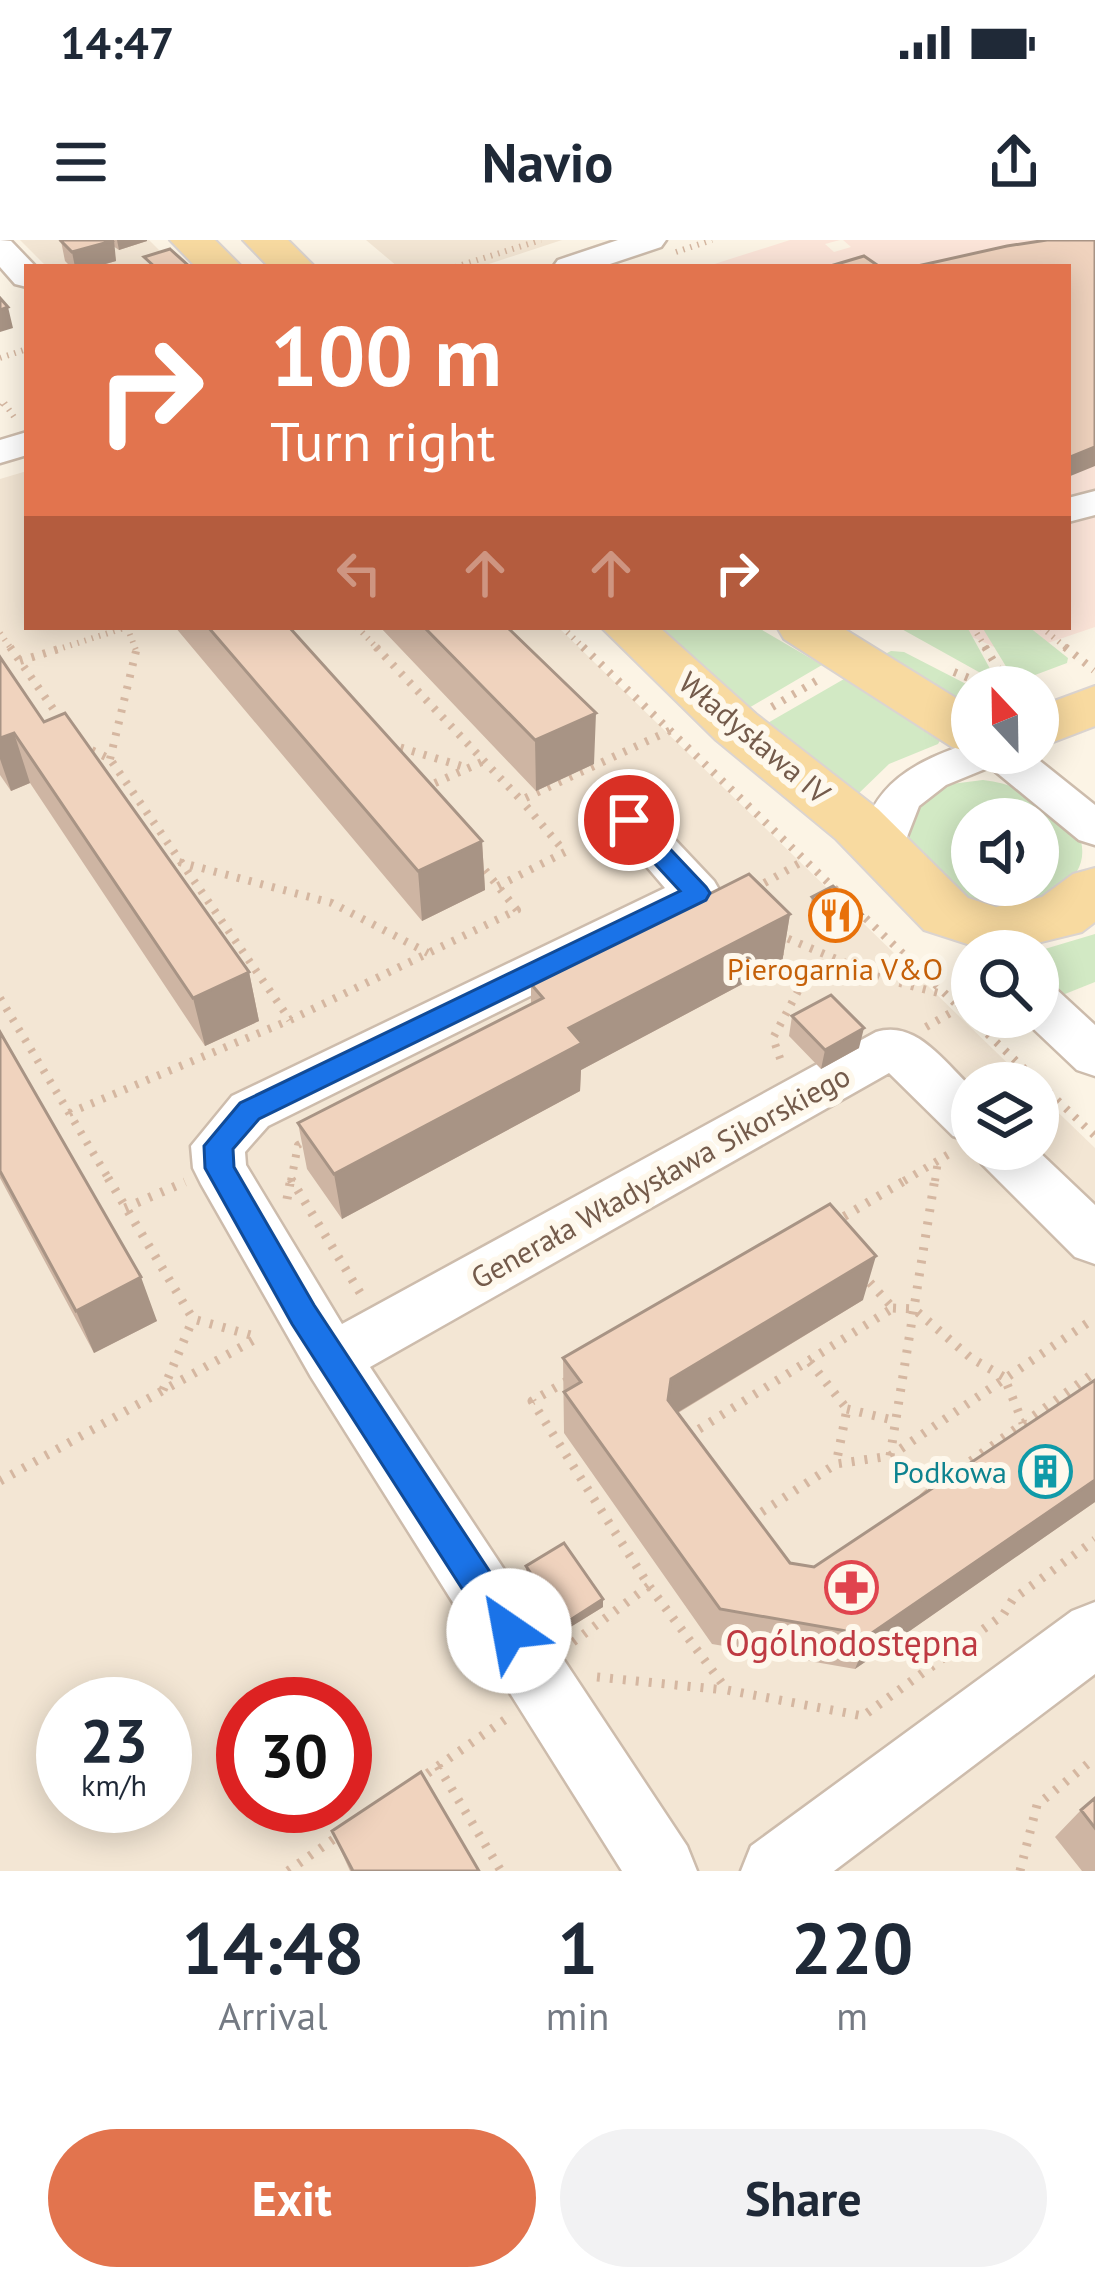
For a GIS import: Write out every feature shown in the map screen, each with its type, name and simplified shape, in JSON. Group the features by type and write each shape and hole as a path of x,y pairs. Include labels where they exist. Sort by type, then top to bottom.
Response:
{"main road":[{"path":"191,240 217,264"},
{"path":"264,240 291,264"},
{"name":"Władysława IV","path":"632,630 753,717 882,848 951,935"},
{"path":"808,630 951,721"},
{"path":"1059,720 1095,704"},
{"path":"753,717 808,820 913,918 951,945"},
{"path":"996,930 1060,916 1095,890"}],"street":[{"path":"588,258 650,240"},
{"path":"0,248 24,275"},
{"path":"882,848 890,809 902,792 951,766"},
{"path":"1026,774 1095,829"},
{"path":"629,820 697,893 250,1111 218,1146 220,1168 257,1234 298,1337 523,1693 662,1871"},
{"path":"1059,1023 1095,1056"},
{"name":"Generała Władysława Sikorskiego","path":"298,1337 894,1046 951,1101"},
{"path":"1022,1170 1095,1240"},
{"path":"776,1871 1095,1634"}],"path":[{"path":"465,264 541,240"},
{"path":"0,392 3,401"},
{"path":"20,661 118,630"},
{"path":"110,759 136,647 128,630"},
{"path":"360,630 565,852 498,886"},
{"path":"565,630 805,860 951,947"},
{"path":"976,630 997,666"},
{"path":"1045,630 1095,670"},
{"path":"0,633 66,727"},
{"path":"753,717 833,672"},
{"path":"521,800 671,730"},
{"path":"369,738 468,768"},
{"path":"76,742 110,759 290,1020"},
{"path":"431,807 417,791 484,761"},
{"path":"68,1113 290,1020 517,910 471,854"},
{"path":"747,893 805,860"},
{"path":"177,861 332,903 428,952"},
{"path":"764,929 881,978 951,961"},
{"path":"774,951 804,980 772,1038 788,1083"},
{"path":"0,998 193,1319 298,1337"},
{"path":"1059,1101 1095,1136"},
{"path":"257,1234 284,1219 298,1145 317,1135"},
{"path":"823,1229 938,1159 890,1456"},
{"path":"291,1180 371,1312"},
{"path":"125,1208 156,1194"},
{"path":"850,1261 893,1308"},
{"path":"699,1454 686,1437 893,1308 914,1309 971,1358 1004,1377 1023,1423"},
{"path":"750,1520 836,1463 890,1456 1095,1318"},
{"path":"162,1390 193,1319"},
{"path":"0,1481 162,1390 298,1337"},
{"path":"810,1362 848,1409 897,1421"},
{"path":"907,1506 1095,1372"},
{"path":"571,1378 532,1401 649,1586 727,1690"},
{"path":"836,1463 848,1409"},
{"path":"890,1456 925,1494"},
{"path":"737,1504 761,1536"},
{"path":"401,1792 439,1766 523,1693 727,1690 863,1716 1003,1616 1013,1600 1095,1540"},
{"path":"1020,1871 1037,1805 1095,1758"},
{"path":"439,1766 501,1871"},
{"path":"288,1871 344,1833"}],"shaded area":[{"path":"20,240 149,240 173,264 44,264"},
{"path":"366,240 562,240 489,264 394,264"},
{"path":"790,240 840,240 825,244 834,252 851,247 843,240 1095,240 1095,627 1012,655 957,630 1071,630 1071,264 714,264"},
{"path":"24,472 24,630 561,630 951,1008 951,1038 982,1038 1006,1062 951,1062 951,1170 1059,1170 1059,1113 1095,1148 1095,1871 0,1871 0,479"}],"green space":[{"path":"652,630 762,630 822,665 742,712"},
{"path":"903,630 969,630 988,666 968,666"},
{"path":"984,630 1033,630 1068,658 1067,663 1006,666"},
{"path":"904,652 951,676 951,696 941,692 879,657"},
{"path":"844,679 941,739 889,764 856,796 759,728"},
{"path":"983,780 1014,787 1033,798 951,798 951,893 903,845 905,815 943,785"},
{"path":"1059,818 1081,841 1081,861 1072,878 1059,888"},
{"path":"1095,934 1095,982 1059,996 1059,945"}],"building":[{"path":"63,240 111,240 112,241 72,252"},
{"path":"1095,240 1095,447 1071,457 1071,264 926,264 1007,246"},
{"path":"170,249 187,264 152,264 144,257"},
{"path":"864,256 876,264 837,264"},
{"path":"211,630 292,630 482,841 418,871"},
{"path":"427,630 510,630 596,713 535,740"},
{"path":"0,657 44,722 65,713 249,972 193,998 14,733 0,738"},
{"path":"749,874 790,914 569,1028 582,1043 334,1174 298,1123 543,998 531,984"},
{"path":"833,886 862,914 838,925 812,897"},
{"path":"831,995 864,1028 825,1050 792,1016"},
{"path":"0,1032 141,1277 76,1311 0,1171"},
{"name":"Podkowa","path":"830,1204 876,1256 671,1379 668,1400 790,1563 814,1567 1095,1380 1095,1480 869,1635 720,1609 564,1392 581,1382 563,1358"},
{"path":"564,1543 603,1599 564,1624 526,1566"},
{"path":"421,1772 479,1871 353,1871 333,1833 372,1833 372,1804"},
{"path":"1095,1798 1095,1828 1081,1810"}],"place":[{"name":"Pierogarnia V&O","path":"835,916"},
{"name":"Podkowa","path":"1046,1471"},
{"name":"Ogólnodostępna","path":"852,1587"}],"route":[{"path":"509,1631 303,1315 220,1168 218,1146 250,1111 697,893 629,820"}]}
